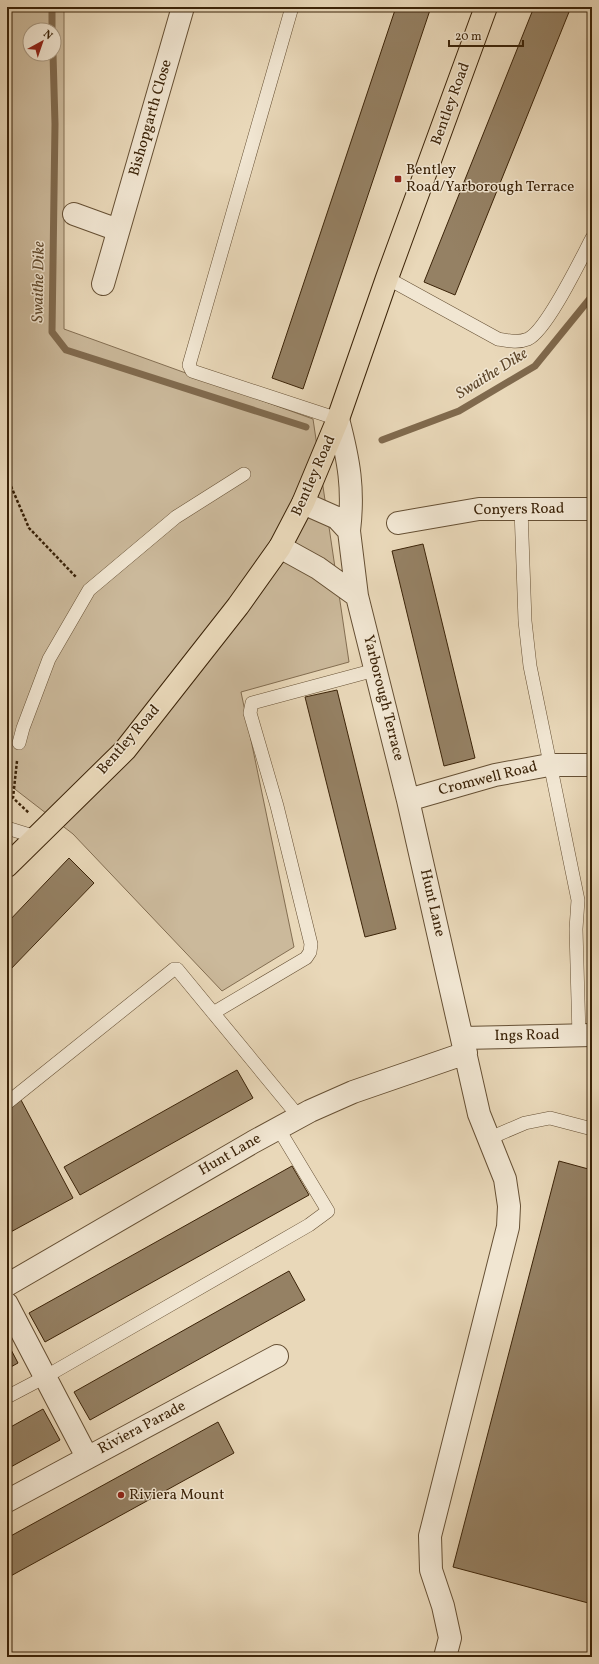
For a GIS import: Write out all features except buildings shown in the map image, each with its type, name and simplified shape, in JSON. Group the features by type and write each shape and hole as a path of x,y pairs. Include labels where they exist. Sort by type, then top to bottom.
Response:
{"highway":[{"name":"Bentley Road","path":"7,866 125,750 238,606 280,547 303,503 338,420 387,278 486,7"}],"street":[{"name":"Bishopgarth Close","path":"103,284 183,7"},
{"path":"74,214 118,230"},
{"name":"Yarborough Terrace","path":"338,420 349,457 352,504 349,531 357,596 408,800"},
{"path":"303,503 337,518 349,531"},
{"name":"Conyers Road","path":"398,523 479,509 592,509"},
{"path":"280,547 318,568 357,596"},
{"name":"Cromwell Road","path":"408,800 496,774 549,764 592,765"},
{"name":"Hunt Lane","path":"408,800 479,1114 490,1138 505,1179 509,1206 508,1227 430,1536 431,1570 443,1606 450,1638 445,1657"},
{"name":"Ings Road","path":"464,1045 586,1035"},
{"name":"Hunt Lane","path":"7,1285 278,1128 353,1092 464,1045"},
{"path":"7,1304 87,1457"},
{"name":"Riviera Parade","path":"7,1501 277,1356"}],"lane":[{"path":"292,7 189,365 192,371 338,420"},
{"path":"387,278 498,339 515,342 530,338 546,321 592,238"},
{"path":"19,743 23,728 49,659 89,590 176,516 244,474"},
{"path":"521,509 525,621 530,666 578,900 576,929 586,1035"},
{"path":"213,1013 306,958 310,952 311,944 277,806 250,713 252,703 375,670"},
{"path":"7,828 40,833"},
{"path":"7,1103 174,969 177,969 299,1117"},
{"path":"490,1138 525,1123 550,1118 592,1129"},
{"path":"7,1397 45,1378 309,1225 328,1211 278,1128"}],"path":[{"path":"7,477 29,528 89,590"},
{"path":"19,743 13,798 40,833"}],"shaded area":[{"path":"7,7 64,7 64,329 313,419 349,662 241,692 294,947 222,991 73,834 7,783"}],"waterway":[{"name":"Swaithe Dike","path":"52,7 52,22"},
{"name":"Swaithe Dike","path":"53,62 55,124 52,332 66,350 306,427"},
{"name":"Swaithe Dike","path":"382,440 459,411 535,366 592,296"}],"place":[{"name":"Bentley Road/Yarborough Terrace","path":"398,179"},
{"name":"Riviera Mount","path":"121,1495"}]}
